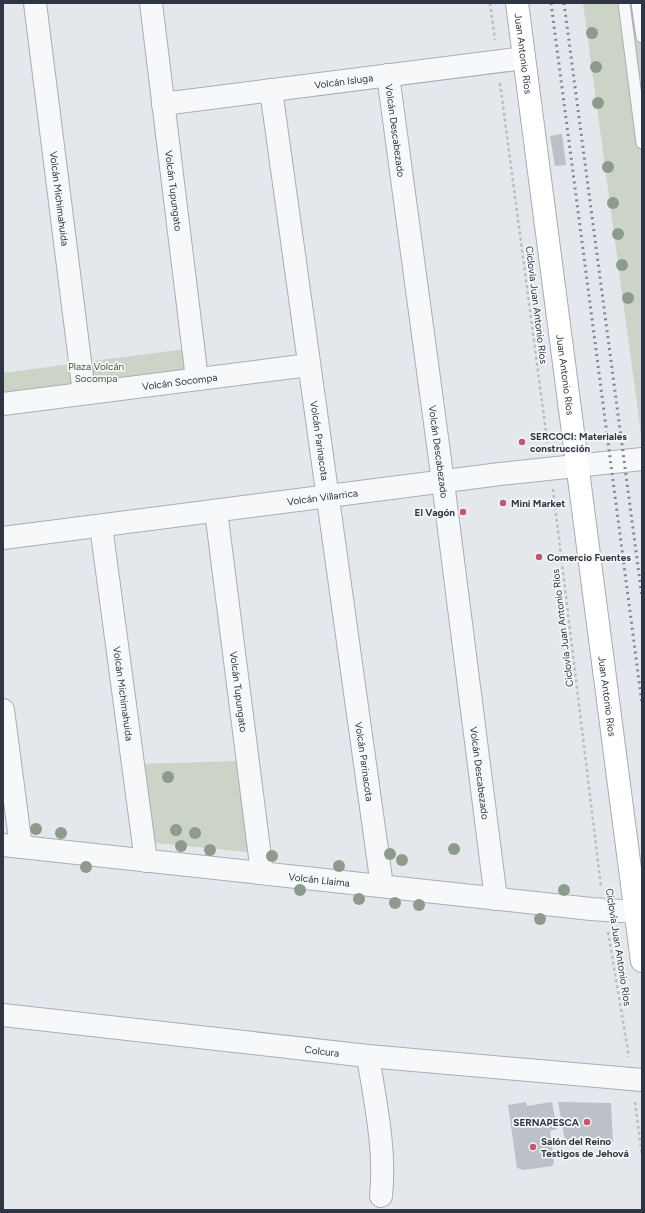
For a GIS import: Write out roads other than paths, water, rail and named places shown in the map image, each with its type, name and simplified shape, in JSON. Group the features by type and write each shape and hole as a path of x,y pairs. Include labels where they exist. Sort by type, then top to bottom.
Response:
{"main road":[{"name":"Juan Antonio Ríos","path":"517,3 642,961"}],"street":[{"name":"Volcán Michimahuida","path":"35,3 84,393"},
{"name":"Volcán Tupungato","path":"151,3 197,379"},
{"name":"Volcán Isluga","path":"163,104 524,58"},
{"name":"Volcán Descabezado","path":"388,76 443,482 496,899"},
{"name":"Volcán Parinacota","path":"271,90 382,886"},
{"name":"Volcán Socompa","path":"3,404 309,365"},
{"name":"Volcán Villarrica","path":"3,538 328,496 642,459"},
{"name":"Volcán Tupungato","path":"216,511 262,873"},
{"name":"Volcán Michimahuida","path":"101,526 146,861"},
{"path":"3,710 12,846"},
{"name":"Volcán Llaima","path":"12,846 496,899 636,912"},
{"name":"Colcura","path":"3,1015 368,1056 637,1080"},
{"path":"368,1056 383,1156 381,1196"}],"lane":[{"path":"624,3 642,143"},
{"path":"637,3 642,37"}],"railway":[{"path":"551,3 642,704"},
{"path":"564,3 642,597"}],"place":[{"name":"SERCOCI: Materiales construcción","path":"522,442"},
{"name":"Mini Market","path":"503,503"},
{"name":"El Vagón","path":"463,512"},
{"name":"Comercio Fuentes","path":"539,557"},
{"name":"SERNAPESCA","path":"587,1122"},
{"name":"Salón del Reino Testigos de Jehová","path":"533,1147"}],"park label":[{"name":"Plaza Volcán Socompa","path":"96,372"}]}
